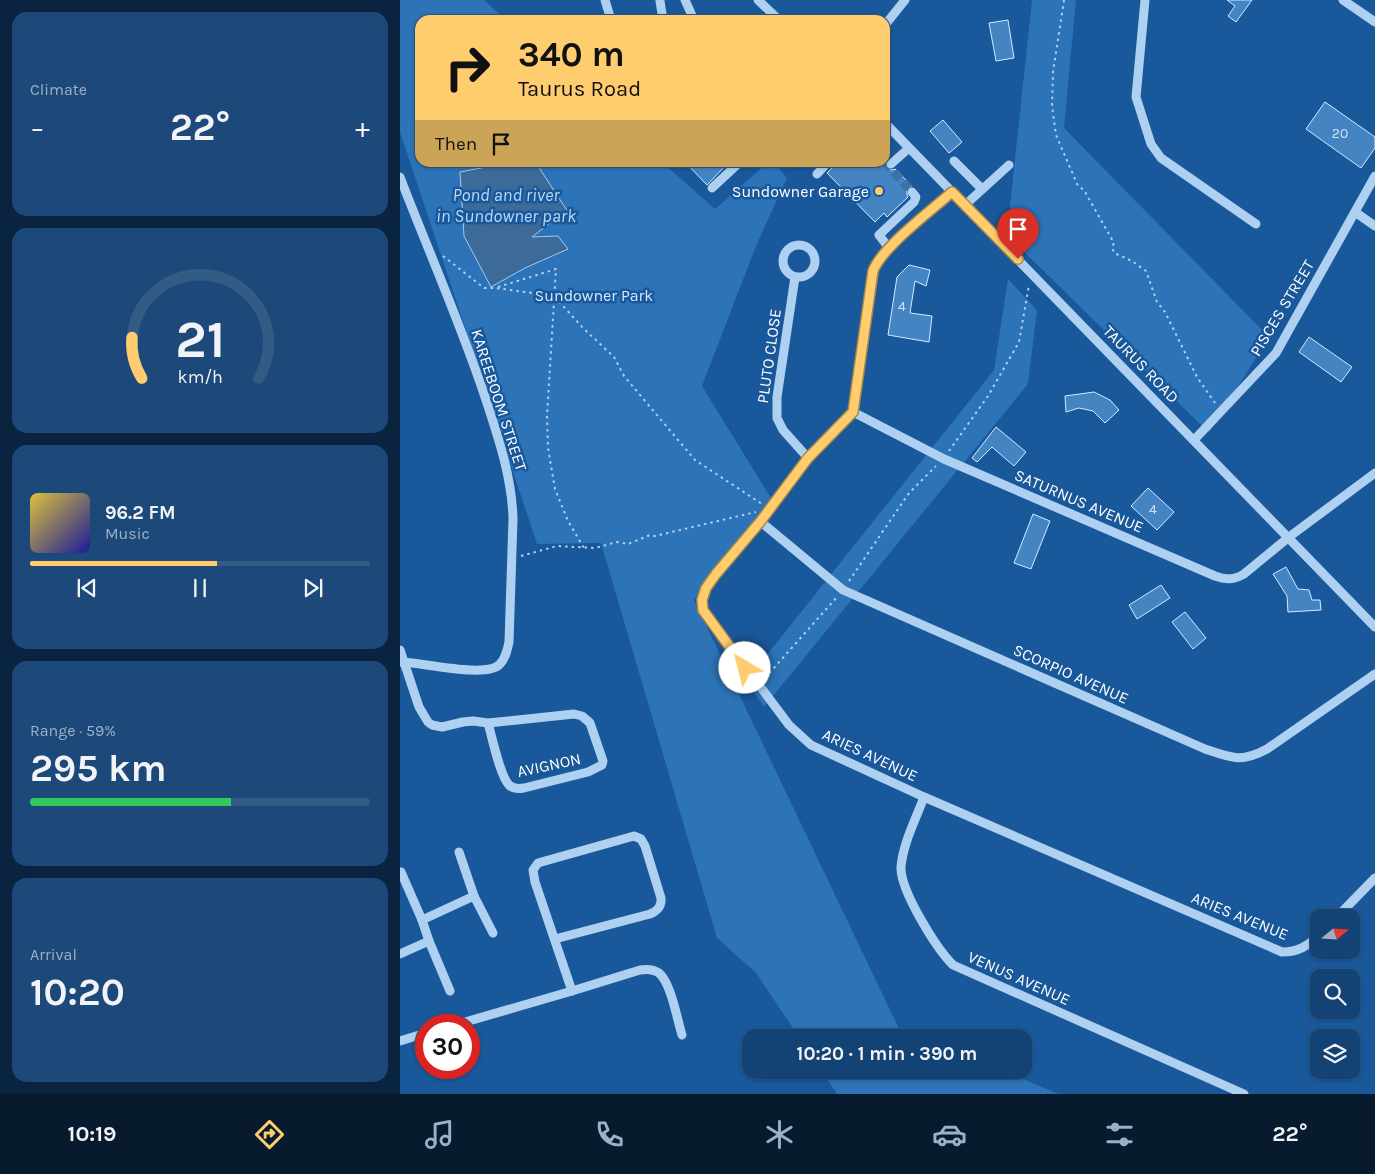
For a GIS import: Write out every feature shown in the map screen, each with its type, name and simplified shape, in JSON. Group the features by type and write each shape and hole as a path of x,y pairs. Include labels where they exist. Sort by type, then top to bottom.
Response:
{"street":[{"path":"605,0 610,15"},
{"path":"661,0 662,15"},
{"path":"685,0 692,15"},
{"path":"758,0 774,15"},
{"path":"890,19 905,0"},
{"path":"1145,0 1136,97 1151,144 1161,158 1256,224"},
{"path":"1343,0 1375,22"},
{"name":"TAURUS ROAD","path":"890,129 1375,626"},
{"path":"891,164 909,148"},
{"path":"954,161 982,189"},
{"path":"965,205 1009,165"},
{"path":"712,188 735,167"},
{"path":"817,174 823,167"},
{"name":"PISCES STREET","path":"1194,440 1276,353 1375,176"},
{"name":"KAREEBOOM STREET","path":"400,177 473,361 497,432 508,473 512,499 509,642 506,655 500,664 494,668 480,670 402,662"},
{"path":"889,248 879,235 914,202 916,197 912,192"},
{"path":"853,412 873,271 878,260 889,248 952,192"},
{"path":"1355,212 1375,226"},
{"name":"PLUTO CLOSE","path":"795,277 777,397 776,418 783,430 808,458"},
{"name":"ARIES AVENUE","path":"853,412 808,458 771,509 716,574 706,588 702,600 703,610 789,725 811,745 924,797 1282,952 1299,950 1310,943"},
{"name":"SATURNUS AVENUE","path":"853,412 944,459 1221,578 1238,578 1289,537 1375,473"},
{"name":"SCORPIO AVENUE","path":"760,522 843,590 1228,758 1247,757 1267,749 1375,674"},
{"path":"400,650 402,662"},
{"name":"AVIGNON","path":"402,662 419,707 432,725 442,727 473,721 488,723 570,714 582,716 590,724 602,765 588,772 524,788 510,787 504,777 488,723"},
{"name":"VENUS AVENUE","path":"924,797 904,851 901,868 903,881 935,942 953,965 1244,1094"},
{"path":"555,939 650,914 657,910 661,903 661,898 645,846 641,839 634,836 620,839 545,861 535,866 533,870 535,882 572,992"},
{"path":"458,852 474,896 492,933"},
{"path":"401,872 450,991"},
{"path":"1345,909 1375,878"},
{"path":"422,920 474,896"},
{"path":"400,954 429,941"},
{"path":"480,1018 572,992 640,970 649,969 658,972 668,987 682,1035"},
{"path":"400,1041 415,1036"}],"path":[{"path":"1064,0 1053,72 1052,106 1056,135 1078,186 1084,190 1114,243 1112,247 1114,253 1132,261 1146,271 1157,302 1165,312 1197,377 1221,411"},
{"path":"440,254 484,288 554,296 583,328 614,357 624,376 695,460 771,509"},
{"path":"496,288 556,269 547,416 548,448 555,489 568,521 584,548"},
{"path":"759,685 843,590 909,493 944,459 988,396 1019,342 1031,272"},
{"path":"512,558 557,546 596,548 617,542 628,544 650,535 655,536 771,509"}],"green space":[{"name":"Sundowner Park","path":"400,0 484,0 500,15 415,15 415,167 668,167 715,209 762,167 778,167 787,178 756,246 702,386 771,498 694,600 899,1029 794,1029 756,973 717,938 601,543 537,544 400,132"},
{"path":"1032,0 1076,0 1064,128 1269,337 1209,433 1007,235"},
{"path":"1008,279 1037,310 1028,384 764,707 746,681 994,370"},
{"path":"827,1079 1023,1079 1059,1094 837,1094"}],"water":[{"name":"Pond and river in Sundowner park","path":"486,167 539,167 570,215 555,219 532,237 558,236 568,249 525,268 491,287 464,236 460,172"}],"building":[{"path":"1227,0 1252,0 1236,22 1228,16 1235,6"},
{"path":"1008,20 1014,58 996,61 989,23"},
{"path":"1325,102 1375,137 1375,148 1361,168 1306,129"},
{"path":"943,120 962,142 949,153 930,131"},
{"path":"690,167 724,167 707,185"},
{"name":"Sundowner Garage","path":"833,167 887,167 892,170 895,169 912,186 906,190 908,197 887,217 884,213 875,222 827,173"},
{"path":"909,265 930,270 926,286 915,281 910,313 932,316 929,342 888,335 897,277"},
{"path":"1309,337 1352,367 1341,382 1299,352"},
{"path":"1094,392 1110,400 1119,410 1105,423 1093,411 1079,408 1066,412 1065,396"},
{"path":"996,427 1026,452 1014,466 992,447 977,462 972,458"},
{"path":"1148,488 1174,512 1157,530 1131,506"},
{"path":"1033,514 1050,521 1031,569 1014,563"},
{"path":"1286,567 1298,589 1309,590 1312,600 1320,600 1321,610 1288,612 1287,596 1273,574"},
{"path":"1161,585 1170,598 1137,619 1129,605"},
{"path":"1185,612 1206,638 1193,649 1172,622"}],"tunnel":[{"path":"890,167 912,192"}],"place":[{"name":"Sundowner Garage","path":"879,191"}],"route":[{"path":"745,668 703,610 702,600 706,588 716,574 760,522 808,458 853,412 873,271 878,260 952,192 1018,259"}]}
